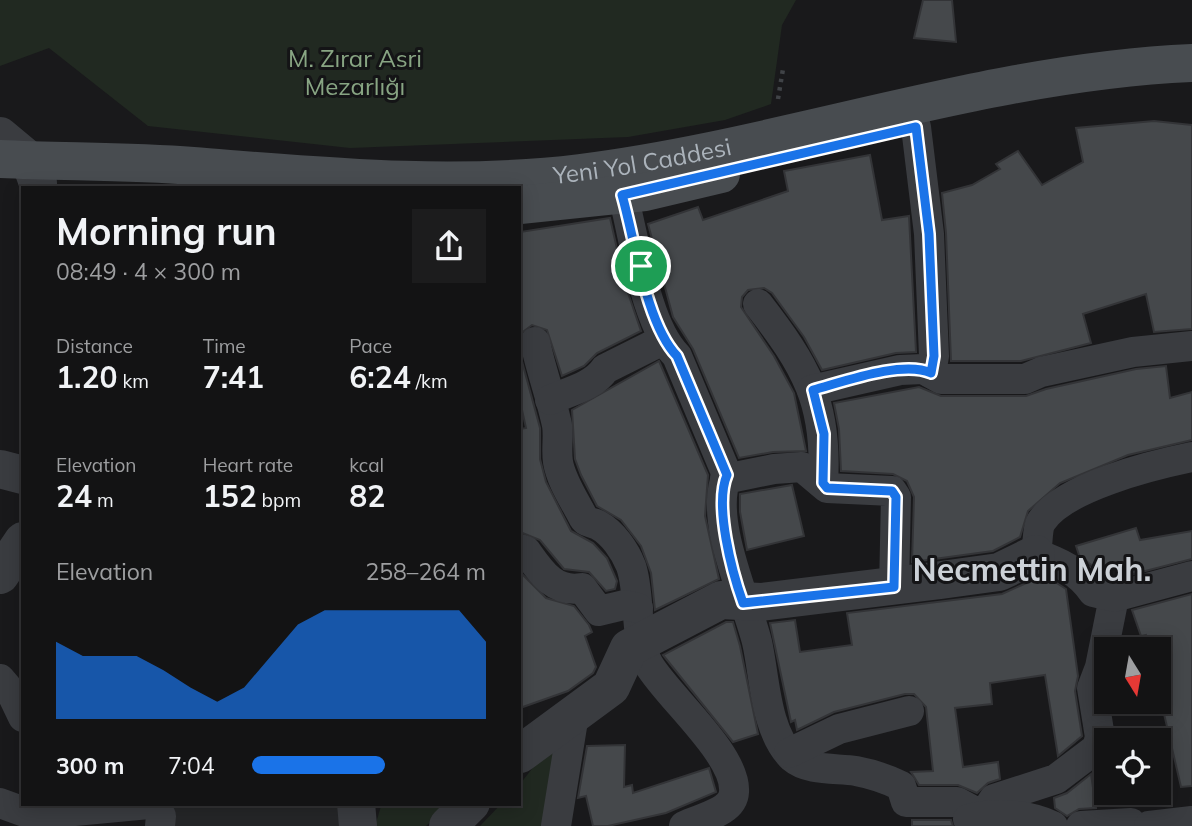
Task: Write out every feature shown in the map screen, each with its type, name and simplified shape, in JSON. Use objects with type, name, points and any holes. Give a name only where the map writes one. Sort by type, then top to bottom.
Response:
[{"type":"main road","name":"Yeni Yol Caddesi","points":[[0,183],[27,173],[190,166],[334,179],[397,181],[578,173],[707,152],[1002,86],[1102,69],[1192,63]]},
{"type":"main road","name":"Yeni Yol Caddesi","points":[[521,205],[622,195],[1009,106],[1101,91],[1192,83]]},
{"type":"main road","name":"Yeni Yol Caddesi","points":[[27,173],[119,186]]},
{"type":"street","points":[[916,127],[929,234],[934,356],[931,373]]},
{"type":"street","points":[[0,136],[27,173]]},
{"type":"street","points":[[622,195],[656,324],[663,340],[677,356],[727,475],[721,493],[736,583],[756,638],[773,722],[789,753],[795,760],[819,768],[887,779],[901,786],[906,802],[957,802],[972,821]]},
{"type":"street","points":[[758,304],[781,334],[813,390],[824,434],[823,483]]},
{"type":"street","points":[[550,400],[580,388],[599,377],[605,369],[663,340]]},
{"type":"street","points":[[535,342],[559,439],[558,465],[568,490],[586,522],[604,529],[623,552],[631,567],[643,656],[720,753],[735,788],[733,798],[718,812],[684,826]]},
{"type":"street","points":[[813,390],[900,370],[923,369],[941,379],[1025,379],[1041,372],[1133,352],[1192,346]]},
{"type":"street","points":[[1036,554],[1040,523],[1060,503],[1127,472],[1192,457]]},
{"type":"street","points":[[725,479],[774,469],[802,467],[827,488],[892,491],[896,497],[894,587]]},
{"type":"street","points":[[0,469],[21,474]]},
{"type":"street","points":[[0,575],[21,544]]},
{"type":"street","points":[[521,549],[561,589],[582,588],[599,611],[624,605],[640,624]]},
{"type":"street","points":[[521,753],[611,687],[640,624],[721,600],[743,603],[894,587],[999,572],[1036,554],[1061,563],[1086,582],[1093,592],[1114,597],[1192,576]]},
{"type":"street","points":[[972,821],[994,799],[1056,779],[1097,748],[1100,737],[1091,688],[1100,667],[1114,597]]},
{"type":"street","points":[[0,679],[11,692],[21,713]]},
{"type":"street","points":[[789,753],[839,729],[909,711]]},
{"type":"street","points":[[556,826],[574,714]]},
{"type":"street","points":[[0,803],[33,815],[128,806]]},
{"type":"street","points":[[154,806],[161,816],[160,826]]},
{"type":"street","points":[[356,806],[358,826]]},
{"type":"street","points":[[448,826],[468,806]]},
{"type":"street","points":[[972,821],[1035,818],[1053,826]]},
{"type":"street","points":[[1149,826],[1192,821]]},
{"type":"street","points":[[1081,826],[1131,823],[1132,826]]},
{"type":"shaded area","points":[[174,806],[339,806],[341,826],[172,826]]},
{"type":"green space","name":"M. Zırar Asri Mezarlığı","points":[[0,0],[796,0],[782,25],[771,104],[725,120],[628,137],[350,148],[148,126],[49,48],[0,66]]},
{"type":"green space","points":[[554,741],[547,826],[480,826],[499,806],[521,806],[521,783]]},
{"type":"green space","points":[[381,806],[448,806],[426,826],[375,826]]},
{"type":"building","points":[[923,0],[952,0],[956,42],[914,38]]},
{"type":"building","points":[[1154,121],[1192,125],[1192,329],[1154,332],[1146,294],[1083,314],[1091,343],[1021,361],[951,361],[942,193],[972,185],[1000,169],[996,164],[1018,151],[1042,185],[1083,162],[1076,128]]},
{"type":"building","points":[[870,155],[882,220],[909,216],[916,352],[896,353],[822,370],[804,337],[772,293],[764,288],[748,290],[742,297],[741,307],[774,356],[794,393],[806,451],[773,452],[739,458],[693,349],[673,317],[648,224],[698,207],[703,220],[788,191],[784,171]]},
{"type":"building","points":[[610,218],[625,284],[641,331],[597,353],[584,366],[562,376],[547,330],[532,325],[521,333],[521,232]]},
{"type":"building","points":[[521,358],[540,428],[540,459],[546,482],[571,531],[593,543],[607,558],[617,581],[615,589],[606,591],[589,572],[564,569],[540,540],[521,532],[521,429],[526,428],[521,406]]},
{"type":"building","points":[[659,361],[708,475],[705,516],[719,579],[655,610],[651,573],[641,546],[621,520],[597,506],[581,475],[575,459],[572,410]]},
{"type":"building","points":[[1166,366],[1170,398],[1192,392],[1192,440],[1128,455],[1060,483],[1028,511],[1020,537],[993,551],[912,562],[914,497],[907,481],[893,474],[841,471],[839,429],[834,403],[919,387],[941,396],[1026,396],[1136,369]]},
{"type":"building","points":[[792,485],[804,536],[747,550],[740,512],[740,494]]},
{"type":"building","points":[[1136,528],[1140,540],[1192,531],[1192,559],[1122,577],[1117,562],[1096,569],[1079,555],[1076,546]]},
{"type":"building","points":[[521,573],[546,598],[574,606],[592,632],[585,636],[596,667],[593,673],[568,691],[521,708]]},
{"type":"building","points":[[1049,578],[1066,589],[1078,676],[1075,691],[1082,736],[1058,756],[1045,675],[990,683],[992,704],[955,708],[963,767],[998,762],[1000,779],[988,783],[977,793],[958,785],[919,785],[911,772],[933,771],[926,707],[914,694],[834,712],[797,730],[795,720],[791,722],[770,623],[795,620],[800,652],[852,645],[847,613],[1002,594],[1033,580]]},
{"type":"building","points":[[1192,594],[1192,786],[1181,787],[1171,744],[1171,728],[1167,728],[1164,714],[1171,714],[1171,637],[1141,636],[1132,610]]},
{"type":"building","points":[[726,622],[733,622],[740,646],[758,734],[733,742],[663,655]]},
{"type":"building","points":[[625,745],[624,787],[632,785],[633,793],[709,768],[716,792],[666,813],[608,826],[593,826],[586,796],[578,798],[587,746]]},
{"type":"building","points":[[1091,774],[1096,808],[1079,809],[1067,816],[1055,808],[1054,798],[1067,793]]},
{"type":"building","points":[[912,820],[951,820],[953,826],[912,826]]},
{"type":"district","name":"Necmettin Mah.","points":[[1032,570]]},
{"type":"route","points":[[916,127],[929,234],[934,356],[931,373],[923,369],[900,370],[813,390],[819,404],[824,434],[823,483],[827,488],[882,489],[892,491],[896,497],[894,587],[743,603],[736,583],[721,493],[727,475],[677,356],[666,344],[656,324],[641,266],[622,195],[645,192],[916,127]]}]
